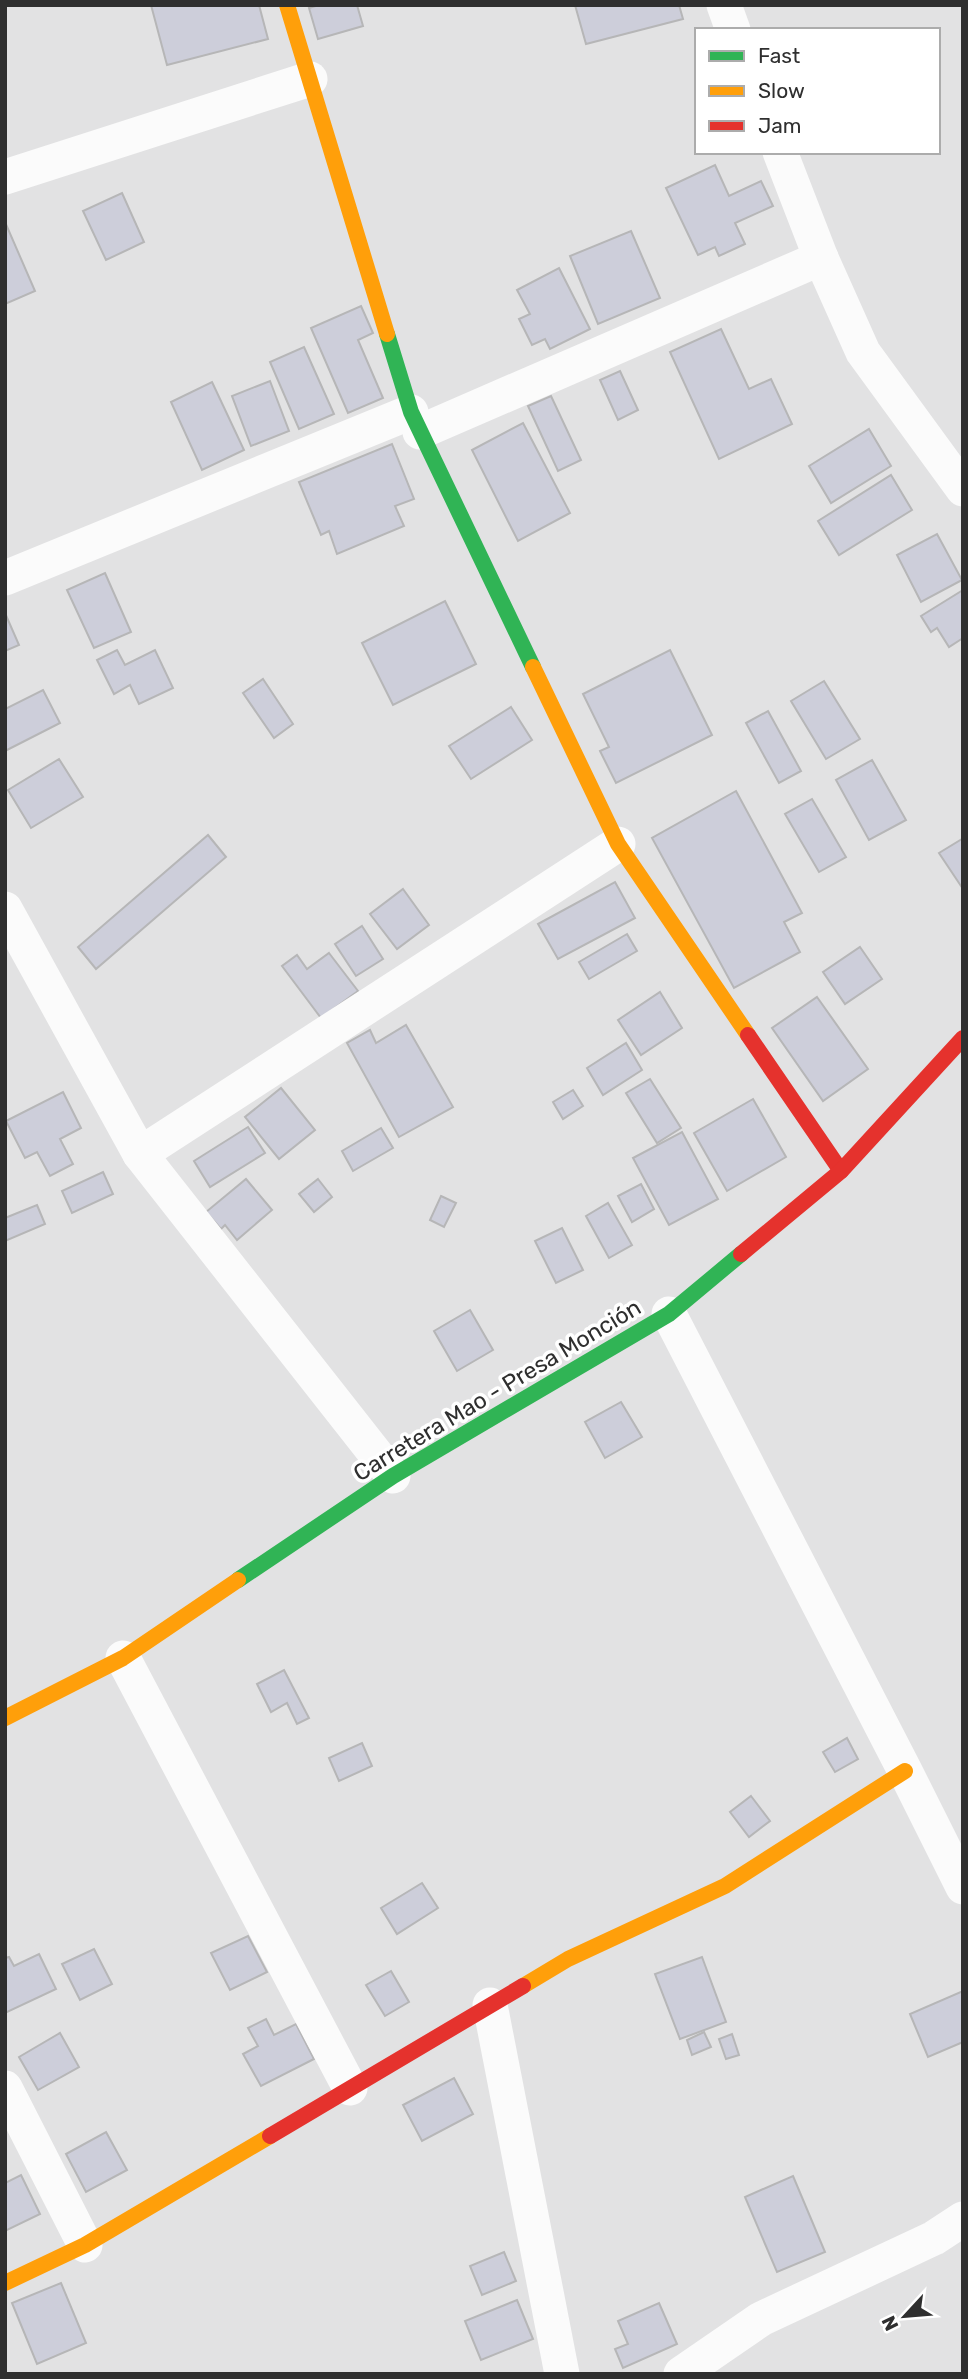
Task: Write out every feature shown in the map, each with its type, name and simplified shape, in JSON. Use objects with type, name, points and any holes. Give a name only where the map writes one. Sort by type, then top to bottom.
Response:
[{"type":"street","points":[[287,5],[340,185],[416,422],[618,844],[841,1171]]},
{"type":"street","points":[[724,5],[732,28]]},
{"type":"street","points":[[5,177],[310,79]]},
{"type":"street","points":[[781,154],[821,258],[863,352],[963,489]]},
{"type":"street","points":[[5,578],[416,422],[821,258]]},
{"type":"street","points":[[140,1154],[618,844]]},
{"type":"street","points":[[5,909],[140,1154],[393,1476]]},
{"type":"street","name":"Carretera Mao - Presa Monción","points":[[5,1718],[123,1658],[393,1476],[669,1314],[841,1171],[963,1038]]},
{"type":"street","points":[[669,1314],[963,1887]]},
{"type":"street","points":[[123,1658],[350,2088]]},
{"type":"street","points":[[5,2283],[85,2245],[568,1959],[725,1886],[905,1770]]},
{"type":"street","points":[[490,2005],[553,2370]]},
{"type":"street","points":[[5,2088],[85,2245]]},
{"type":"street","points":[[681,2374],[761,2319],[934,2238],[963,2219]]},
{"type":"building","points":[[151,5],[259,5],[268,39],[167,65]]},
{"type":"building","points":[[319,5],[357,5],[363,26],[318,39],[309,8]]},
{"type":"building","points":[[575,5],[679,5],[683,19],[586,44]]},
{"type":"building","points":[[715,165],[729,196],[761,181],[773,206],[735,223],[745,244],[719,256],[715,247],[698,255],[666,188]]},
{"type":"building","points":[[122,193],[144,242],[106,260],[83,211]]},
{"type":"building","points":[[5,222],[35,291],[5,304]]},
{"type":"building","points":[[631,231],[660,298],[598,324],[570,256]]},
{"type":"building","points":[[559,268],[590,329],[550,349],[545,339],[532,345],[519,319],[530,314],[517,290]]},
{"type":"building","points":[[361,306],[373,333],[358,340],[383,398],[348,413],[311,328]]},
{"type":"building","points":[[721,329],[749,389],[771,379],[792,424],[719,459],[670,352]]},
{"type":"building","points":[[304,347],[334,414],[299,429],[270,362]]},
{"type":"building","points":[[620,371],[638,410],[618,420],[600,380]]},
{"type":"building","points":[[270,381],[289,431],[251,446],[232,396]]},
{"type":"building","points":[[212,382],[244,450],[202,470],[171,402]]},
{"type":"building","points":[[551,396],[581,460],[558,471],[528,406]]},
{"type":"building","points":[[523,423],[570,513],[518,541],[472,450]]},
{"type":"building","points":[[869,429],[891,466],[831,503],[809,466]]},
{"type":"building","points":[[392,444],[414,499],[395,506],[404,526],[337,554],[329,531],[321,535],[299,482]]},
{"type":"building","points":[[891,475],[912,510],[839,555],[818,521]]},
{"type":"building","points":[[937,534],[962,580],[921,602],[897,555]]},
{"type":"building","points":[[105,573],[131,632],[94,648],[67,590]]},
{"type":"building","points":[[963,590],[963,638],[949,647],[937,628],[931,632],[921,616]]},
{"type":"building","points":[[445,601],[476,664],[393,705],[362,643]]},
{"type":"building","points":[[5,613],[19,645],[5,651]]},
{"type":"building","points":[[117,650],[125,665],[155,650],[173,688],[139,704],[130,685],[114,694],[97,660]]},
{"type":"building","points":[[670,650],[712,735],[616,783],[600,751],[609,747],[583,694]]},
{"type":"building","points":[[263,679],[293,724],[274,738],[243,693]]},
{"type":"building","points":[[824,681],[860,739],[826,759],[791,701]]},
{"type":"building","points":[[43,690],[60,723],[5,751],[5,709]]},
{"type":"building","points":[[511,707],[532,740],[471,779],[449,746]]},
{"type":"building","points":[[768,711],[801,771],[779,783],[746,723]]},
{"type":"building","points":[[59,759],[83,797],[31,828],[8,790]]},
{"type":"building","points":[[872,760],[906,820],[869,840],[836,780]]},
{"type":"building","points":[[736,791],[802,913],[784,922],[800,952],[734,988],[652,838]]},
{"type":"building","points":[[812,799],[846,857],[819,872],[785,814]]},
{"type":"building","points":[[208,835],[226,857],[96,969],[78,947]]},
{"type":"building","points":[[963,840],[963,889],[939,853]]},
{"type":"building","points":[[615,882],[635,918],[558,959],[538,924]]},
{"type":"building","points":[[403,889],[429,925],[397,949],[370,914]]},
{"type":"building","points":[[362,926],[383,959],[356,976],[335,944]]},
{"type":"building","points":[[627,934],[637,951],[589,979],[579,962]]},
{"type":"building","points":[[860,947],[882,979],[845,1004],[823,972]]},
{"type":"building","points":[[329,953],[358,991],[321,1018],[282,966],[297,955],[307,969]]},
{"type":"building","points":[[660,992],[682,1028],[641,1055],[618,1020]]},
{"type":"building","points":[[817,997],[868,1069],[823,1101],[772,1028]]},
{"type":"building","points":[[406,1025],[453,1107],[399,1137],[347,1043],[370,1030],[376,1043]]},
{"type":"building","points":[[626,1043],[642,1070],[603,1095],[587,1068]]},
{"type":"building","points":[[650,1079],[681,1128],[657,1143],[626,1093]]},
{"type":"building","points":[[281,1088],[315,1130],[279,1159],[245,1117]]},
{"type":"building","points":[[573,1090],[583,1106],[563,1119],[553,1102]]},
{"type":"building","points":[[63,1092],[81,1128],[60,1139],[73,1164],[50,1176],[37,1152],[25,1158],[6,1121]]},
{"type":"building","points":[[753,1099],[786,1157],[727,1191],[694,1133]]},
{"type":"building","points":[[248,1127],[265,1153],[210,1187],[194,1161]]},
{"type":"building","points":[[381,1128],[393,1148],[353,1171],[342,1151]]},
{"type":"building","points":[[682,1132],[718,1199],[669,1225],[633,1158]]},
{"type":"building","points":[[103,1172],[113,1194],[72,1213],[62,1191]]},
{"type":"building","points":[[246,1179],[272,1210],[237,1240],[225,1225],[221,1229],[206,1212]]},
{"type":"building","points":[[318,1179],[332,1197],[314,1212],[299,1194]]},
{"type":"building","points":[[641,1184],[654,1209],[632,1222],[618,1196]]},
{"type":"building","points":[[441,1196],[456,1203],[444,1227],[430,1220]]},
{"type":"building","points":[[608,1203],[632,1245],[609,1258],[586,1216]]},
{"type":"building","points":[[37,1205],[45,1224],[5,1241],[5,1218]]},
{"type":"building","points":[[562,1228],[583,1270],[556,1283],[535,1241]]},
{"type":"building","points":[[470,1310],[493,1350],[457,1371],[434,1331]]},
{"type":"building","points":[[621,1402],[642,1437],[605,1458],[585,1422]]},
{"type":"building","points":[[284,1670],[309,1718],[297,1724],[287,1703],[271,1712],[257,1684]]},
{"type":"building","points":[[847,1738],[858,1759],[835,1772],[823,1752]]},
{"type":"building","points":[[362,1743],[372,1766],[339,1781],[329,1758]]},
{"type":"building","points":[[751,1796],[770,1821],[749,1837],[730,1812]]},
{"type":"building","points":[[422,1883],[438,1908],[397,1934],[381,1908]]},
{"type":"building","points":[[248,1936],[267,1972],[230,1990],[211,1953]]},
{"type":"building","points":[[94,1949],[112,1984],[80,2000],[62,1964]]},
{"type":"building","points":[[39,1954],[56,1989],[5,2013],[5,1958],[9,1957],[14,1966]]},
{"type":"building","points":[[702,1957],[726,2022],[680,2039],[655,1974]]},
{"type":"building","points":[[391,1971],[409,2002],[385,2016],[366,1985]]},
{"type":"building","points":[[963,1991],[963,2042],[928,2057],[910,2014]]},
{"type":"building","points":[[266,2019],[274,2035],[296,2024],[314,2059],[261,2086],[243,2054],[258,2046],[248,2028]]},
{"type":"building","points":[[704,2032],[711,2047],[692,2055],[687,2040]]},
{"type":"building","points":[[60,2033],[79,2067],[38,2090],[19,2057]]},
{"type":"building","points":[[732,2034],[739,2055],[726,2059],[719,2039]]},
{"type":"building","points":[[454,2078],[473,2114],[422,2141],[403,2105]]},
{"type":"building","points":[[106,2132],[127,2170],[86,2192],[66,2154]]},
{"type":"building","points":[[21,2175],[40,2214],[5,2231],[5,2183]]},
{"type":"building","points":[[793,2176],[825,2252],[777,2272],[745,2197]]},
{"type":"building","points":[[504,2252],[516,2281],[482,2295],[470,2266]]},
{"type":"building","points":[[61,2283],[86,2343],[37,2364],[12,2303]]},
{"type":"building","points":[[517,2300],[533,2339],[481,2360],[465,2321]]},
{"type":"building","points":[[659,2303],[677,2344],[623,2368],[615,2349],[628,2344],[618,2321]]},
{"type":"traffic: fast","points":[[387,334],[411,412],[533,667]]},
{"type":"traffic: fast","points":[[238,1580],[393,1476],[669,1314],[741,1254]]},
{"type":"traffic: slow","points":[[287,5],[387,334]]},
{"type":"traffic: slow","points":[[533,667],[618,844],[748,1035]]},
{"type":"traffic: slow","points":[[5,1718],[123,1658],[238,1580]]},
{"type":"traffic: slow","points":[[523,1986],[568,1959],[725,1886],[905,1771]]},
{"type":"traffic: slow","points":[[5,2283],[85,2245],[270,2136]]},
{"type":"traffic: jam","points":[[748,1035],[841,1171]]},
{"type":"traffic: jam","points":[[741,1254],[841,1171],[963,1038]]},
{"type":"traffic: jam","points":[[270,2136],[523,1986]]}]
